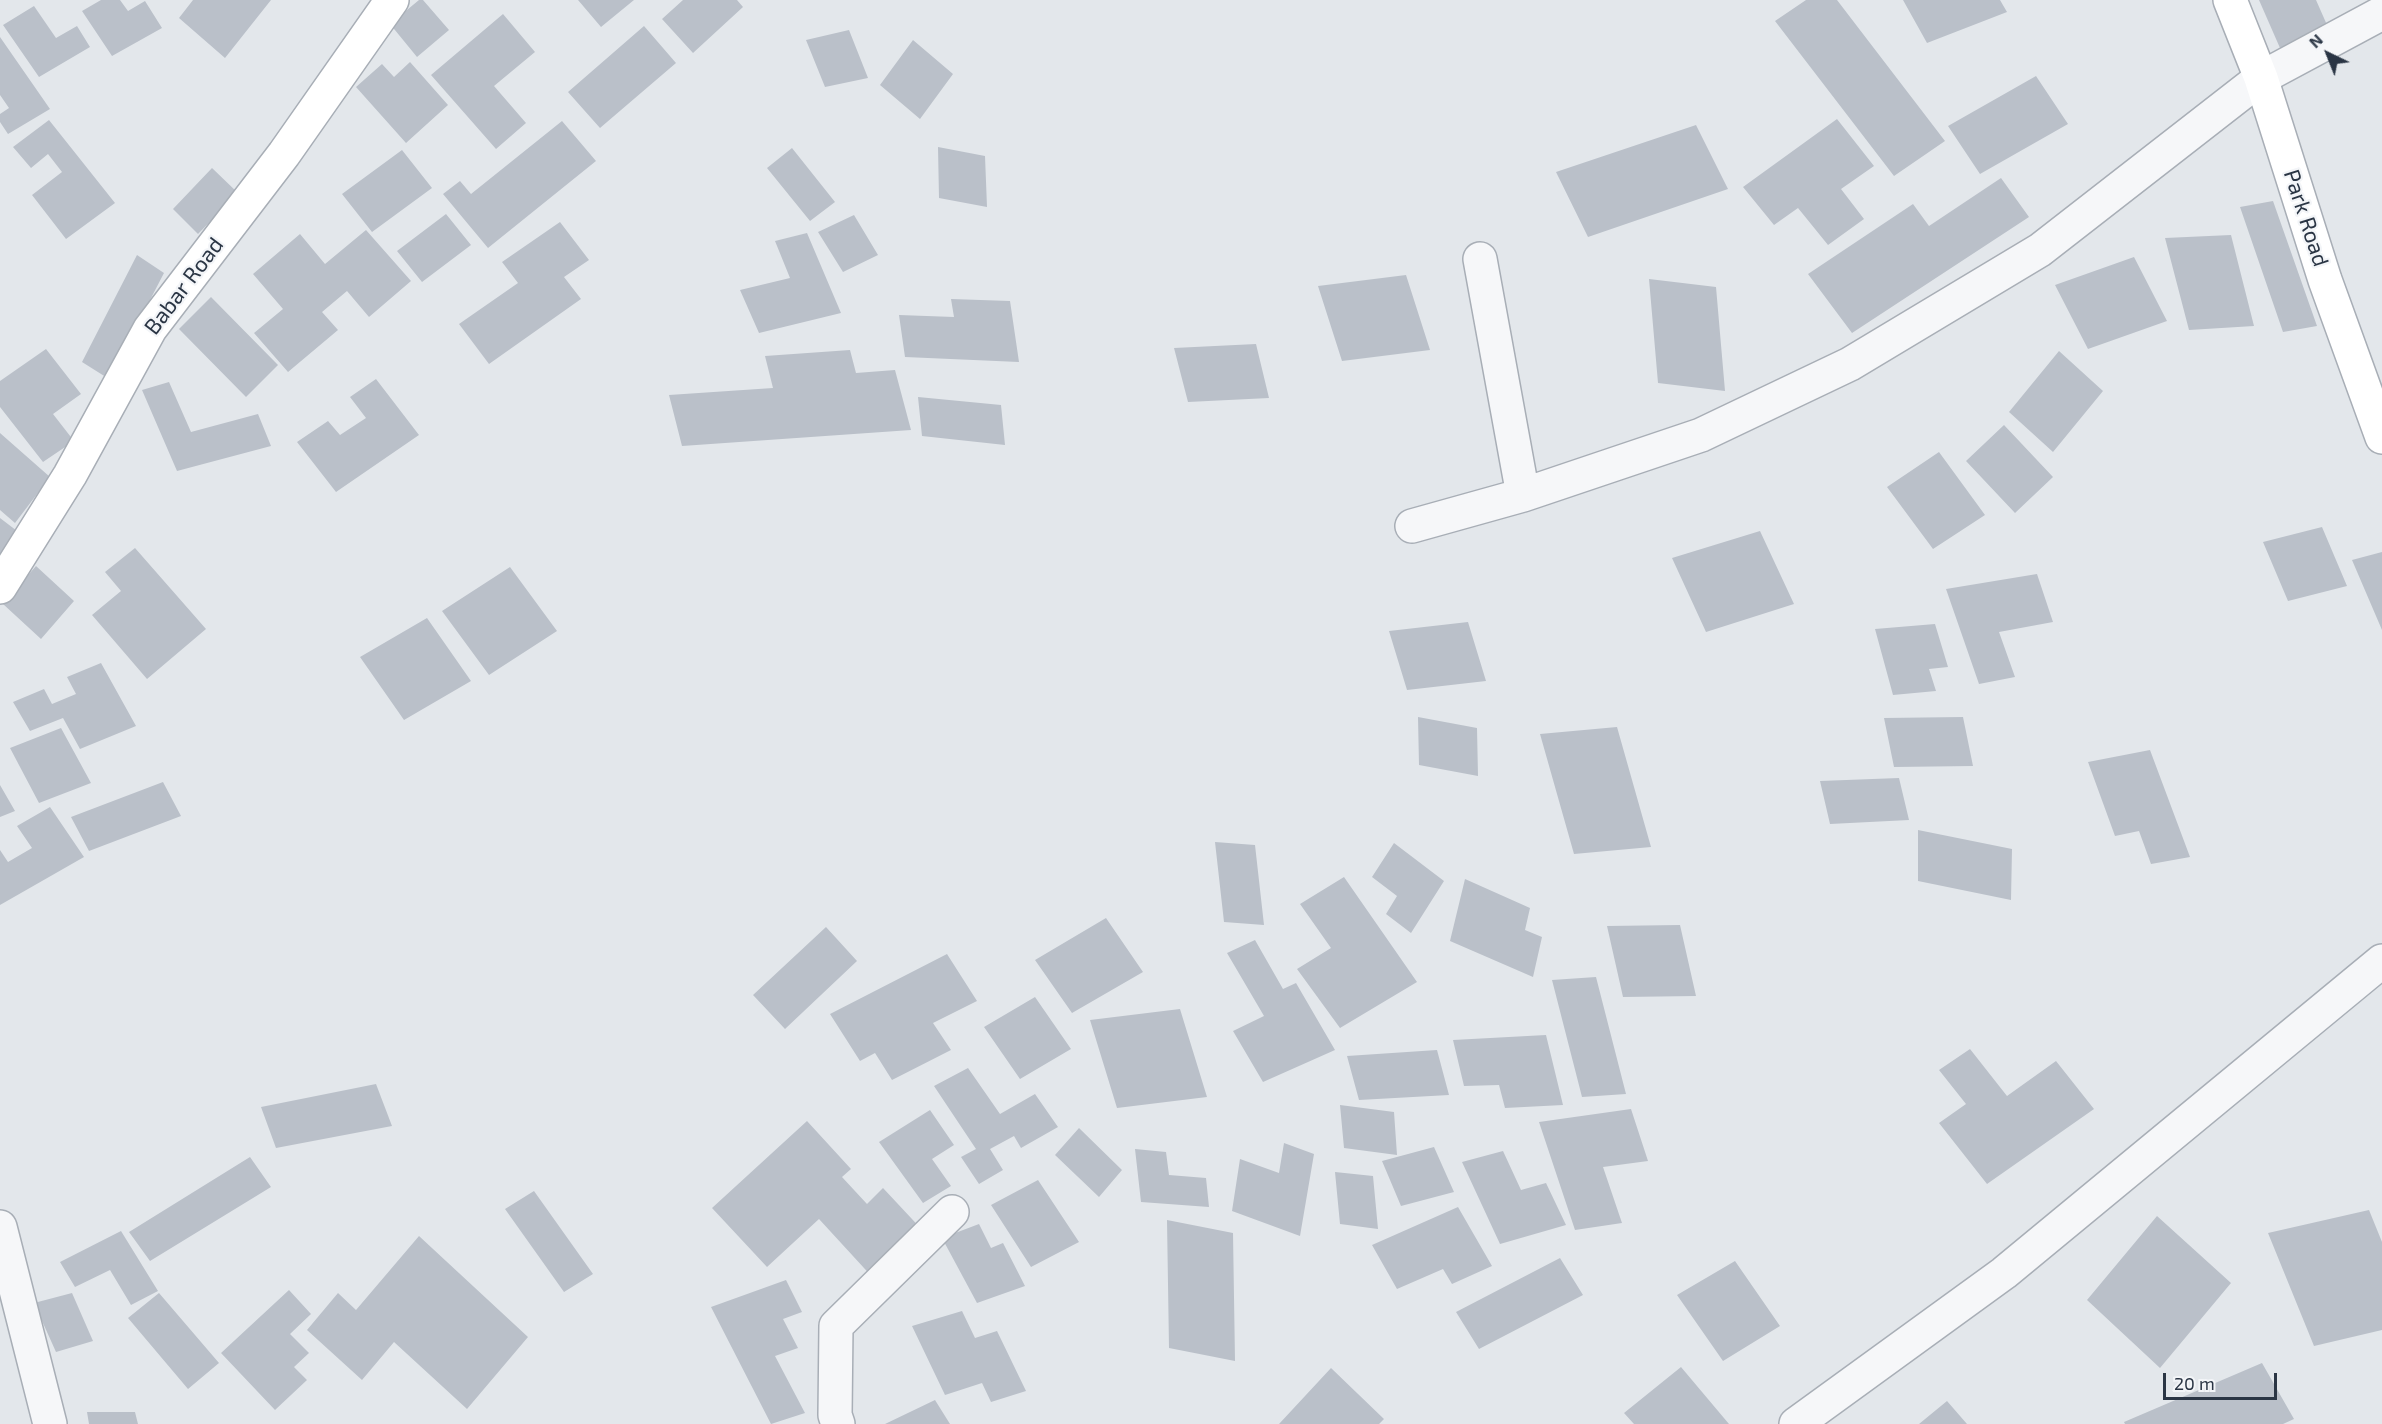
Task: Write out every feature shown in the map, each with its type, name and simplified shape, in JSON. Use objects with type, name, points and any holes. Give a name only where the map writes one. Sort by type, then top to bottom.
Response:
[{"type":"street","name":"Babar Road","points":[[0,588],[70,475],[150,329],[284,154],[392,0]]},
{"type":"street","name":"Park Road","points":[[2230,0],[2261,78],[2325,280],[2382,436]]},
{"type":"street","points":[[1412,526],[1523,495],[1701,435],[1850,364],[2040,250],[2261,78],[2382,13]]},
{"type":"street","points":[[1480,259],[1523,495]]},
{"type":"street","points":[[1796,1424],[2004,1273],[2382,961]]},
{"type":"street","points":[[838,1424],[835,1415],[836,1326],[952,1212]]},
{"type":"street","points":[[0,1227],[50,1424]]},
{"type":"building","points":[[101,0],[120,0],[128,11],[145,1],[162,28],[112,56],[82,11]]},
{"type":"building","points":[[193,0],[271,0],[225,58],[179,18]]},
{"type":"building","points":[[419,0],[423,0],[449,30],[417,57],[390,24]]},
{"type":"building","points":[[578,0],[634,0],[601,27]]},
{"type":"building","points":[[683,0],[737,0],[743,7],[693,53],[662,19]]},
{"type":"building","points":[[1806,0],[1837,0],[1945,141],[1894,176],[1775,21]]},
{"type":"building","points":[[1903,0],[2000,0],[2007,12],[1927,43]]},
{"type":"building","points":[[2259,0],[2316,0],[2331,34],[2280,48]]},
{"type":"building","points":[[34,6],[56,38],[77,26],[90,47],[39,77],[3,25]]},
{"type":"building","points":[[503,14],[535,52],[494,86],[526,123],[496,149],[431,75]]},
{"type":"building","points":[[644,26],[676,63],[600,128],[568,92]]},
{"type":"building","points":[[849,30],[868,78],[825,87],[806,40]]},
{"type":"building","points":[[0,37],[50,109],[8,134],[0,122],[0,114],[9,108],[0,95]]},
{"type":"building","points":[[913,40],[953,74],[920,119],[880,85]]},
{"type":"building","points":[[410,62],[448,105],[406,143],[356,87],[382,64],[394,77]]},
{"type":"building","points":[[2036,76],[2068,124],[1980,174],[1948,126]]},
{"type":"building","points":[[1837,119],[1874,166],[1841,189],[1864,219],[1828,245],[1798,208],[1774,225],[1743,187]]},
{"type":"building","points":[[49,120],[115,203],[66,239],[32,195],[62,172],[48,154],[31,168],[13,147]]},
{"type":"building","points":[[562,121],[596,161],[488,248],[443,194],[460,181],[471,194]]},
{"type":"building","points":[[1696,125],[1728,189],[1588,237],[1556,172]]},
{"type":"building","points":[[938,147],[985,156],[987,207],[939,198]]},
{"type":"building","points":[[792,148],[835,202],[810,221],[767,168]]},
{"type":"building","points":[[402,150],[432,188],[372,232],[342,194]]},
{"type":"building","points":[[212,168],[238,193],[198,234],[173,209]]},
{"type":"building","points":[[2001,178],[2029,217],[1852,333],[1808,274],[1913,204],[1929,226]]},
{"type":"building","points":[[2273,201],[2317,326],[2283,332],[2240,207]]},
{"type":"building","points":[[446,214],[471,245],[422,282],[397,251]]},
{"type":"building","points":[[854,215],[878,255],[843,272],[818,232]]},
{"type":"building","points":[[560,222],[589,260],[564,277],[581,299],[489,364],[459,324],[518,283],[502,262]]},
{"type":"building","points":[[366,230],[411,281],[369,317],[347,291],[322,312],[338,330],[288,372],[254,333],[283,309],[253,274],[300,234],[325,264]]},
{"type":"building","points":[[807,233],[841,313],[759,333],[740,290],[790,278],[775,241]]},
{"type":"building","points":[[2231,235],[2254,326],[2189,330],[2165,238]]},
{"type":"building","points":[[137,255],[164,273],[109,379],[82,362]]},
{"type":"building","points":[[2134,257],[2167,321],[2088,349],[2055,285]]},
{"type":"building","points":[[1406,275],[1430,350],[1342,361],[1318,286]]},
{"type":"building","points":[[1649,279],[1716,287],[1725,391],[1658,383]]},
{"type":"building","points":[[211,297],[278,365],[246,397],[179,329]]},
{"type":"building","points":[[951,299],[1010,301],[1019,362],[905,357],[899,315],[954,317]]},
{"type":"building","points":[[1256,344],[1269,398],[1188,402],[1174,348]]},
{"type":"building","points":[[46,349],[81,394],[53,414],[74,441],[43,462],[0,407],[0,381]]},
{"type":"building","points":[[850,350],[856,373],[895,370],[911,430],[682,446],[669,395],[773,388],[765,356]]},
{"type":"building","points":[[2059,351],[2103,391],[2053,452],[2009,412]]},
{"type":"building","points":[[376,379],[419,435],[336,492],[297,442],[328,421],[340,435],[366,418],[350,397]]},
{"type":"building","points":[[169,382],[191,432],[258,414],[271,446],[177,471],[142,390]]},
{"type":"building","points":[[918,397],[1001,405],[1005,445],[922,436]]},
{"type":"building","points":[[2004,425],[2053,477],[2015,513],[1966,461]]},
{"type":"building","points":[[0,433],[50,477],[15,523],[0,510]]},
{"type":"building","points":[[1939,452],[1985,515],[1933,549],[1887,487]]},
{"type":"building","points":[[0,518],[21,534],[0,566]]},
{"type":"building","points":[[2322,527],[2347,586],[2288,601],[2263,542]]},
{"type":"building","points":[[1760,531],[1794,604],[1706,632],[1672,558]]},
{"type":"building","points":[[135,548],[206,629],[147,679],[92,615],[121,591],[105,572]]},
{"type":"building","points":[[2382,552],[2382,630],[2352,560]]},
{"type":"building","points":[[36,566],[74,601],[41,639],[3,604]]},
{"type":"building","points":[[510,567],[557,631],[489,675],[442,611]]},
{"type":"building","points":[[2037,574],[2053,622],[1999,632],[2015,677],[1979,684],[1946,589]]},
{"type":"building","points":[[427,618],[471,681],[404,720],[360,657]]},
{"type":"building","points":[[1468,622],[1486,681],[1407,690],[1389,631]]},
{"type":"building","points":[[1935,624],[1948,667],[1929,669],[1936,691],[1893,695],[1875,629]]},
{"type":"building","points":[[101,663],[136,726],[80,749],[63,718],[30,731],[13,702],[44,689],[52,704],[76,694],[67,677]]},
{"type":"building","points":[[1418,717],[1477,728],[1478,776],[1419,765]]},
{"type":"building","points":[[1963,717],[1973,766],[1894,767],[1884,718]]},
{"type":"building","points":[[1617,727],[1651,847],[1574,854],[1540,734]]},
{"type":"building","points":[[61,728],[91,783],[39,803],[10,748]]},
{"type":"building","points":[[2150,750],[2190,857],[2151,864],[2139,831],[2115,836],[2088,762]]},
{"type":"building","points":[[1899,778],[1909,820],[1830,824],[1820,781]]},
{"type":"building","points":[[163,782],[181,816],[89,851],[71,817]]},
{"type":"building","points":[[0,785],[15,811],[0,817]]},
{"type":"building","points":[[50,807],[84,857],[0,905],[0,850],[8,862],[32,848],[17,826]]},
{"type":"building","points":[[1918,830],[2012,849],[2011,900],[1918,881]]},
{"type":"building","points":[[1215,842],[1255,845],[1264,925],[1224,922]]},
{"type":"building","points":[[1394,843],[1444,881],[1411,933],[1386,914],[1397,896],[1372,877]]},
{"type":"building","points":[[1344,877],[1417,982],[1340,1028],[1297,969],[1331,948],[1300,904]]},
{"type":"building","points":[[1465,879],[1530,908],[1525,930],[1542,937],[1533,977],[1450,941]]},
{"type":"building","points":[[1106,918],[1143,972],[1072,1013],[1035,960]]},
{"type":"building","points":[[1680,925],[1696,996],[1623,997],[1607,926]]},
{"type":"building","points":[[826,927],[857,961],[785,1029],[753,995]]},
{"type":"building","points":[[1255,940],[1283,989],[1296,983],[1335,1050],[1263,1082],[1233,1031],[1264,1016],[1227,953]]},
{"type":"building","points":[[947,954],[977,1001],[933,1023],[951,1050],[892,1080],[875,1053],[860,1061],[830,1014]]},
{"type":"building","points":[[1596,977],[1626,1094],[1582,1097],[1552,980]]},
{"type":"building","points":[[1035,997],[1071,1049],[1020,1079],[984,1027]]},
{"type":"building","points":[[1180,1009],[1207,1097],[1117,1108],[1090,1020]]},
{"type":"building","points":[[1546,1035],[1563,1105],[1505,1108],[1499,1085],[1464,1086],[1453,1040]]},
{"type":"building","points":[[1970,1049],[2007,1096],[2056,1061],[2094,1109],[1987,1184],[1939,1123],[1966,1104],[1939,1070]]},
{"type":"building","points":[[1437,1050],[1449,1095],[1359,1100],[1347,1056]]},
{"type":"building","points":[[968,1068],[1000,1114],[1035,1094],[1058,1127],[1021,1148],[1014,1136],[990,1149],[1003,1170],[979,1184],[961,1157],[976,1149],[934,1086]]},
{"type":"building","points":[[376,1084],[392,1126],[276,1148],[261,1107]]},
{"type":"building","points":[[1340,1105],[1394,1112],[1397,1155],[1344,1148]]},
{"type":"building","points":[[1631,1109],[1648,1161],[1603,1167],[1622,1223],[1575,1230],[1539,1122]]},
{"type":"building","points":[[930,1110],[954,1145],[932,1159],[951,1186],[923,1203],[879,1142]]},
{"type":"building","points":[[807,1121],[851,1169],[842,1177],[867,1204],[883,1188],[926,1234],[875,1280],[819,1219],[767,1267],[712,1208]]},
{"type":"building","points":[[1079,1128],[1122,1170],[1099,1197],[1055,1155]]},
{"type":"building","points":[[1284,1143],[1314,1154],[1300,1236],[1232,1211],[1240,1159],[1279,1173]]},
{"type":"building","points":[[1434,1147],[1454,1192],[1401,1206],[1382,1161]]},
{"type":"building","points":[[1135,1149],[1166,1152],[1169,1175],[1206,1178],[1209,1207],[1141,1202]]},
{"type":"building","points":[[1503,1151],[1521,1190],[1546,1183],[1566,1225],[1500,1244],[1462,1162]]},
{"type":"building","points":[[250,1157],[271,1187],[150,1261],[129,1232]]},
{"type":"building","points":[[1335,1172],[1373,1176],[1378,1229],[1340,1224]]},
{"type":"building","points":[[1038,1180],[1079,1242],[1031,1267],[991,1205]]},
{"type":"building","points":[[534,1191],[593,1274],[564,1292],[505,1209]]},
{"type":"building","points":[[1458,1207],[1492,1266],[1452,1284],[1443,1269],[1397,1289],[1372,1245]]},
{"type":"building","points":[[2369,1210],[2382,1242],[2382,1330],[2314,1346],[2268,1233]]},
{"type":"building","points":[[2157,1216],[2231,1283],[2160,1368],[2087,1300]]},
{"type":"building","points":[[1167,1220],[1233,1233],[1235,1361],[1169,1348]]},
{"type":"building","points":[[979,1224],[991,1248],[1003,1243],[1025,1286],[977,1303],[942,1238]]},
{"type":"building","points":[[121,1231],[158,1291],[131,1305],[110,1270],[75,1287],[60,1262]]},
{"type":"building","points":[[419,1236],[528,1337],[467,1409],[394,1342],[362,1380],[307,1330],[338,1293],[356,1310]]},
{"type":"building","points":[[1560,1258],[1583,1295],[1479,1349],[1456,1312]]},
{"type":"building","points":[[1735,1261],[1780,1326],[1723,1361],[1677,1295]]},
{"type":"building","points":[[786,1280],[802,1312],[783,1319],[798,1348],[775,1356],[805,1413],[771,1424],[711,1307]]},
{"type":"building","points":[[289,1290],[311,1314],[290,1334],[309,1353],[294,1367],[307,1380],[275,1410],[221,1353]]},
{"type":"building","points":[[72,1293],[93,1341],[56,1352],[34,1303]]},
{"type":"building","points":[[159,1293],[219,1363],[188,1389],[128,1318]]},
{"type":"building","points":[[962,1311],[975,1338],[997,1331],[1026,1391],[991,1402],[982,1383],[945,1395],[912,1326]]},
{"type":"building","points":[[2262,1363],[2294,1419],[2283,1424],[2125,1424],[2124,1422]]},
{"type":"building","points":[[1681,1367],[1729,1424],[1634,1424],[1624,1413]]},
{"type":"building","points":[[1331,1368],[1384,1419],[1379,1424],[1279,1424]]},
{"type":"building","points":[[935,1400],[950,1424],[885,1424]]},
{"type":"building","points":[[1947,1401],[1967,1424],[1919,1424]]},
{"type":"building","points":[[87,1412],[135,1412],[138,1424],[89,1424]]}]
